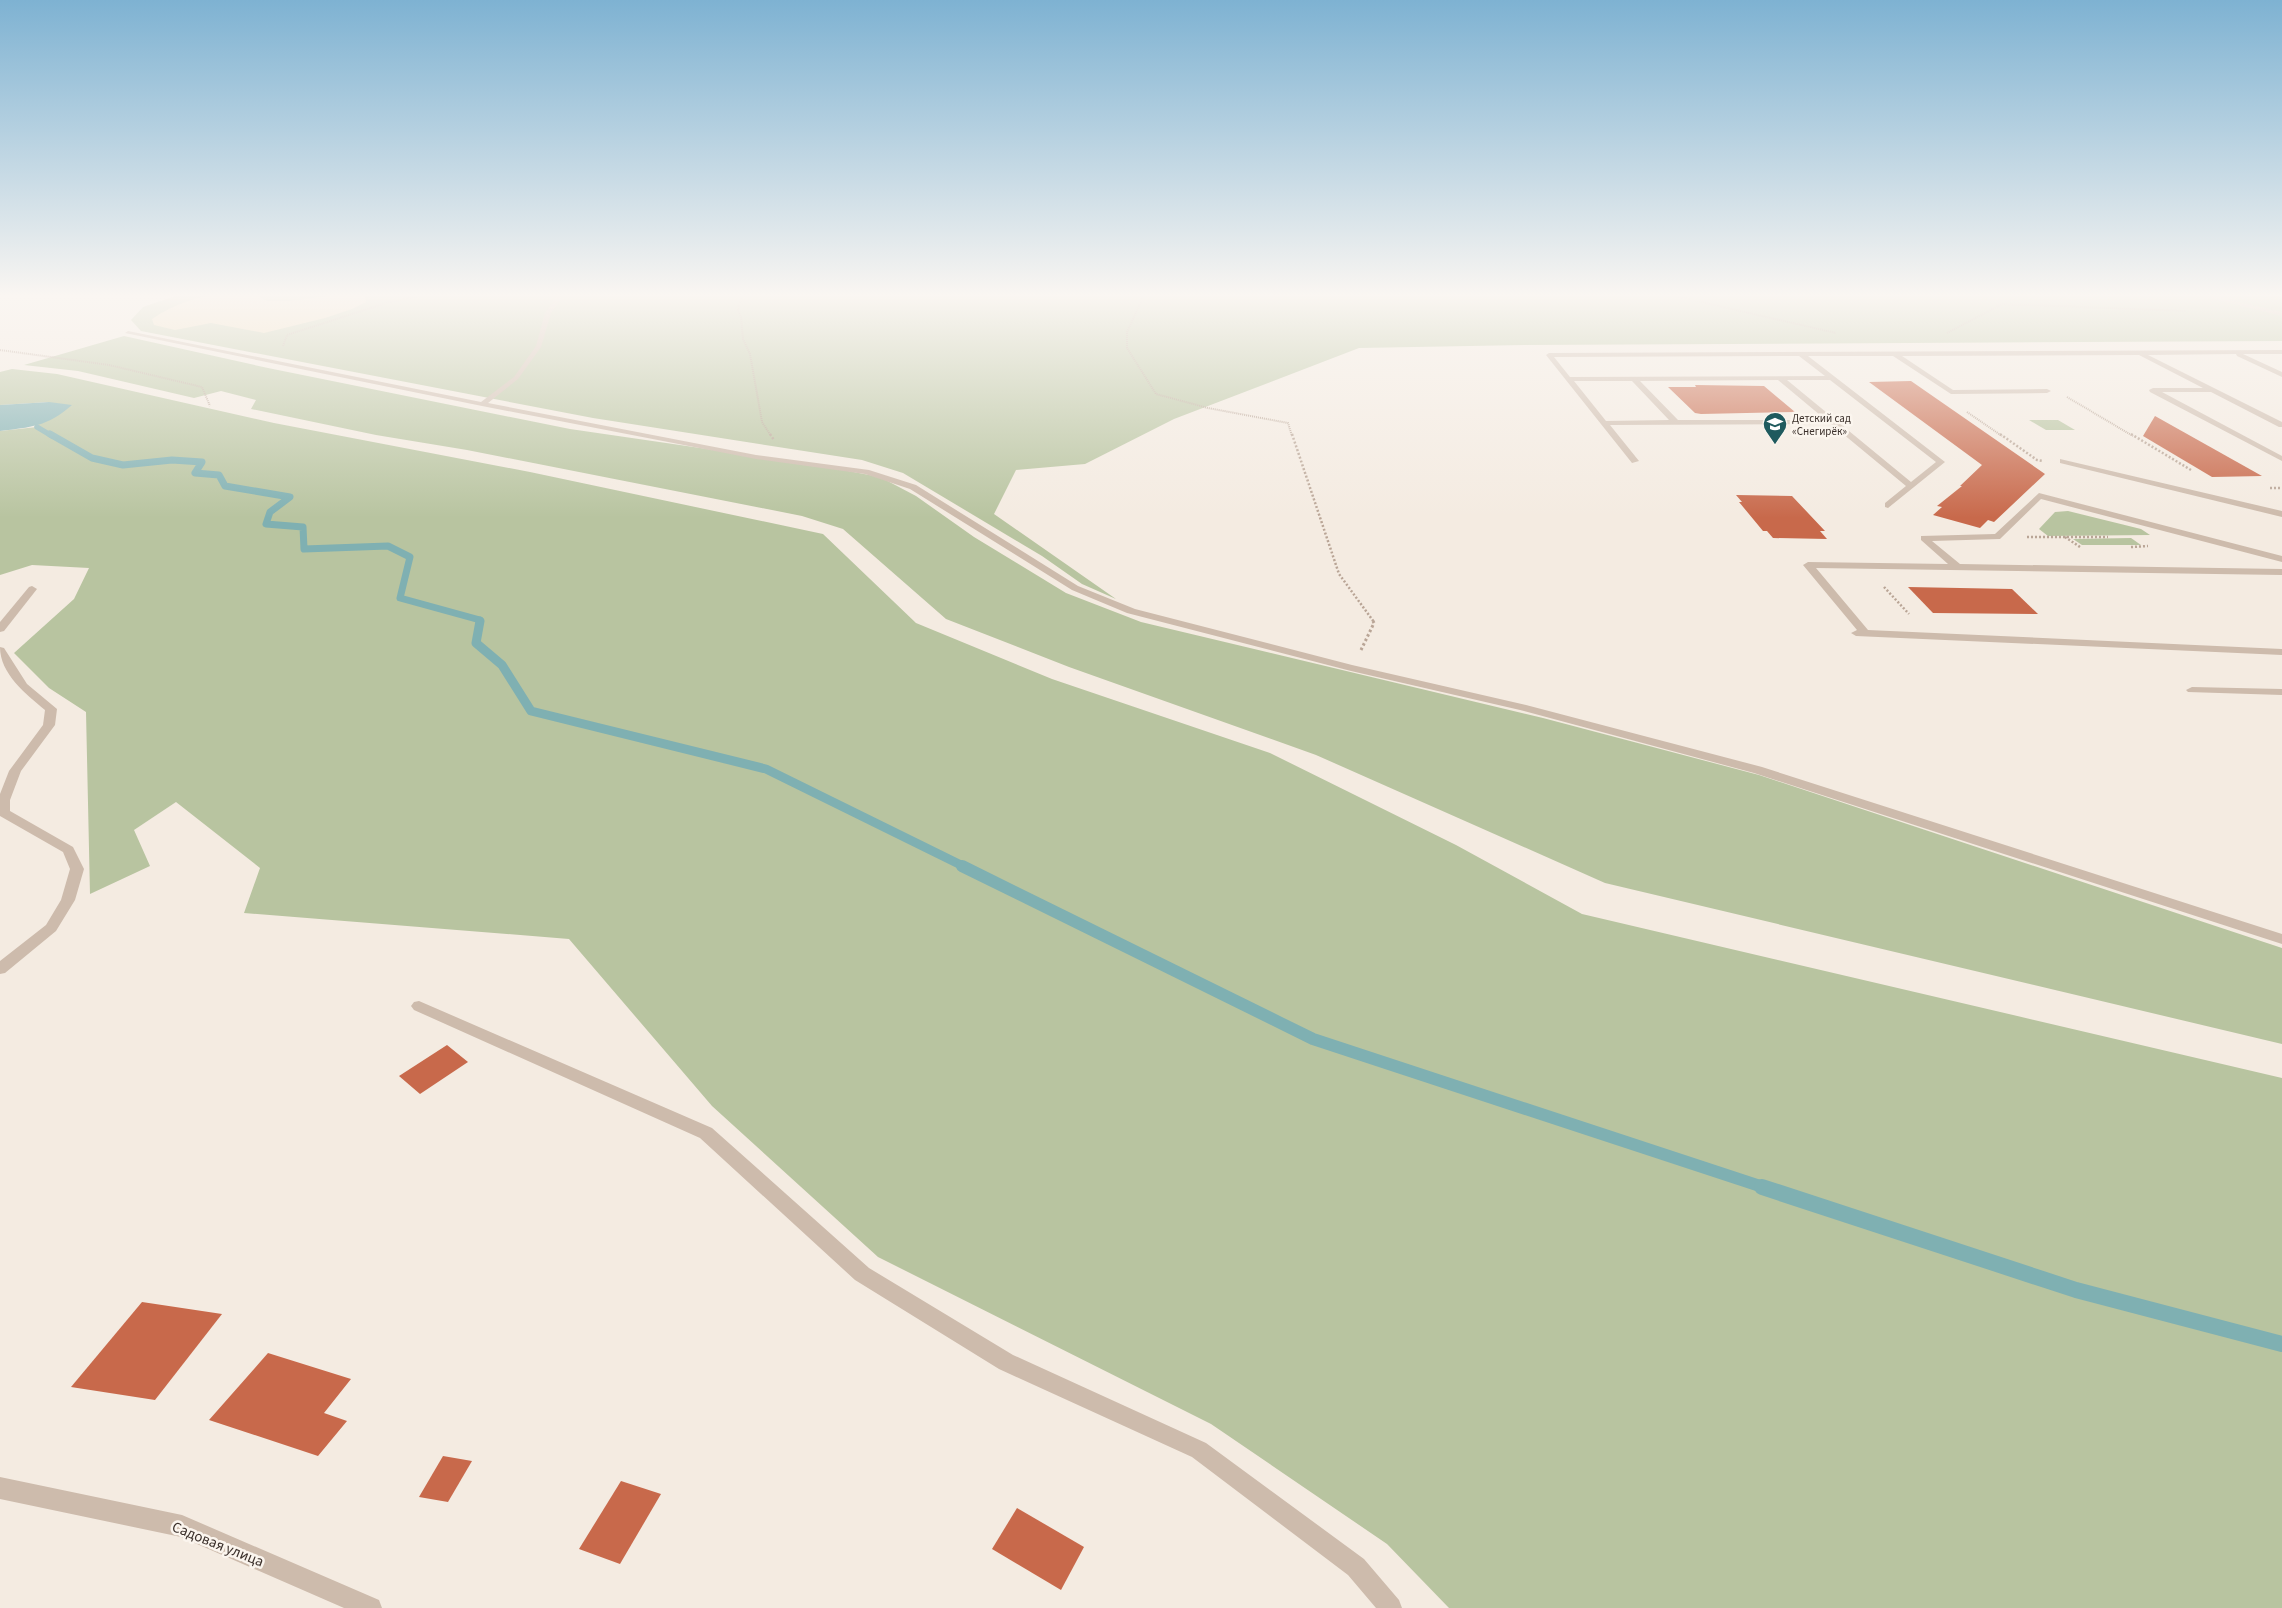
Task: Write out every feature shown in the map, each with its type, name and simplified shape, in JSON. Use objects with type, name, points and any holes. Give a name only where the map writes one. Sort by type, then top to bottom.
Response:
[{"type":"street","points":[[309,368],[482,404],[756,456],[866,472],[913,487],[1075,588],[1131,611],[1351,668],[1522,707],[1758,770],[2282,939]]},
{"type":"street","points":[[482,404],[516,378],[523,368]]},
{"type":"street","points":[[1560,368],[1635,461]]},
{"type":"street","points":[[1819,368],[1941,462],[1888,505]]},
{"type":"street","points":[[1916,368],[1951,392],[2046,391]]},
{"type":"street","points":[[2169,368],[2282,425]]},
{"type":"street","points":[[2268,368],[2282,375]]},
{"type":"street","points":[[1780,378],[1911,486]]},
{"type":"street","points":[[1569,379],[1832,378]]},
{"type":"street","points":[[1634,379],[1675,422]]},
{"type":"street","points":[[2212,390],[2154,390],[2282,459]]},
{"type":"street","points":[[1604,423],[1833,422]]},
{"type":"street","points":[[2063,461],[2282,514]]},
{"type":"street","points":[[1957,567],[1924,538],[1997,537],[2039,496],[2282,559]]},
{"type":"street","points":[[2282,572],[1808,565],[1860,633],[2282,652]]},
{"type":"street","points":[[0,629],[32,589]]},
{"type":"street","points":[[0,650],[23,686],[51,709],[49,725],[16,770],[4,800],[4,813],[68,850],[77,869],[68,900],[51,928],[0,969]]},
{"type":"street","points":[[2192,690],[2282,692]]},
{"type":"street","points":[[418,1006],[706,1134],[862,1274],[1006,1362],[1199,1450],[1356,1567],[1391,1608]]},
{"type":"street","name":"Садовая улица","points":[[0,1488],[182,1526],[371,1608]]},
{"type":"path","points":[[122,368],[202,387],[210,406]]},
{"type":"path","points":[[752,368],[762,422],[780,447],[778,451],[756,456]]},
{"type":"path","points":[[1140,368],[1156,394],[1208,408],[1288,424],[1339,574],[1374,623],[1351,668]]},
{"type":"path","points":[[2046,391],[2058,391],[2197,474]]},
{"type":"path","points":[[1997,537],[2114,536]]},
{"type":"path","points":[[2064,537],[2079,547],[2087,547]]},
{"type":"path","points":[[2123,547],[2149,547],[2141,542]]},
{"type":"path","points":[[1865,566],[1910,615]]},
{"type":"green space","points":[[51,368],[268,368],[570,429],[811,464],[880,477],[916,496],[974,537],[1066,593],[1141,622],[1543,718],[1759,775],[2282,948],[2282,1044],[1605,883],[1316,755],[1069,667],[946,619],[843,529],[802,516],[467,450],[376,435],[251,409],[256,400],[221,391],[194,398],[78,371]]},
{"type":"green space","points":[[333,368],[1307,368],[1174,419],[1085,464],[1016,470],[994,514],[1116,599],[1082,584],[1042,556],[903,473],[862,460],[593,418]]},
{"type":"green space","points":[[12,369],[57,374],[274,423],[530,472],[823,534],[916,623],[1052,679],[1270,753],[1456,845],[1582,914],[2282,1078],[2282,1608],[1449,1608],[1387,1544],[1211,1424],[878,1257],[712,1106],[569,939],[244,913],[260,868],[176,802],[134,830],[150,866],[90,894],[86,712],[49,688],[14,653],[74,599],[89,568],[32,565],[0,575],[0,431],[37,427],[49,402],[0,405],[0,372]]},
{"type":"green space","points":[[2029,420],[2058,420],[2075,430],[2046,430]]},
{"type":"green space","points":[[2068,511],[2141,529],[2150,535],[2048,536],[2039,529],[2055,512]]},
{"type":"green space","points":[[2131,538],[2141,545],[2082,545],[2073,539]]},
{"type":"water","points":[[49,402],[72,405],[55,418],[38,425],[0,431],[0,405]]},
{"type":"building","points":[[1911,381],[2045,474],[1994,522],[1988,520],[1980,528],[1933,515],[1942,507],[1937,506],[1962,486],[1960,486],[1982,465],[1869,382]]},
{"type":"building","points":[[1695,385],[1764,386],[1795,412],[1695,413],[1668,387],[1696,387]]},
{"type":"building","points":[[2155,416],[2262,476],[2212,477],[2143,436]]},
{"type":"building","points":[[1736,495],[1792,496],[1825,531],[1820,531],[1827,539],[1773,538],[1767,531],[1763,531],[1739,502],[1742,502]]},
{"type":"building","points":[[1908,587],[2012,589],[2038,614],[1933,613]]},
{"type":"building","points":[[447,1045],[468,1062],[420,1094],[399,1076]]},
{"type":"building","points":[[142,1302],[222,1314],[155,1400],[71,1387]]},
{"type":"building","points":[[268,1353],[351,1379],[324,1413],[347,1421],[318,1456],[209,1420]]},
{"type":"building","points":[[443,1456],[472,1461],[448,1502],[419,1497]]},
{"type":"building","points":[[621,1481],[661,1494],[620,1564],[579,1549]]},
{"type":"building","points":[[1017,1508],[1084,1547],[1061,1590],[992,1549]]},
{"type":"waterway","points":[[37,427],[52,436]]},
{"type":"waterway","points":[[50,434],[92,458],[123,465],[172,460],[202,462],[195,473],[219,475],[225,486],[290,497],[270,512],[266,524],[303,527],[304,549],[388,546],[410,557],[400,598],[480,621]]},
{"type":"waterway","points":[[480,621],[476,643],[502,665],[531,711],[766,769],[965,867]]},
{"type":"waterway","points":[[962,866],[1313,1039],[1766,1188]]},
{"type":"waterway","points":[[1762,1187],[2076,1290],[2282,1344]]},
{"type":"place","name":"Детский сад «Снегирёк»","points":[[1775,445]]}]
